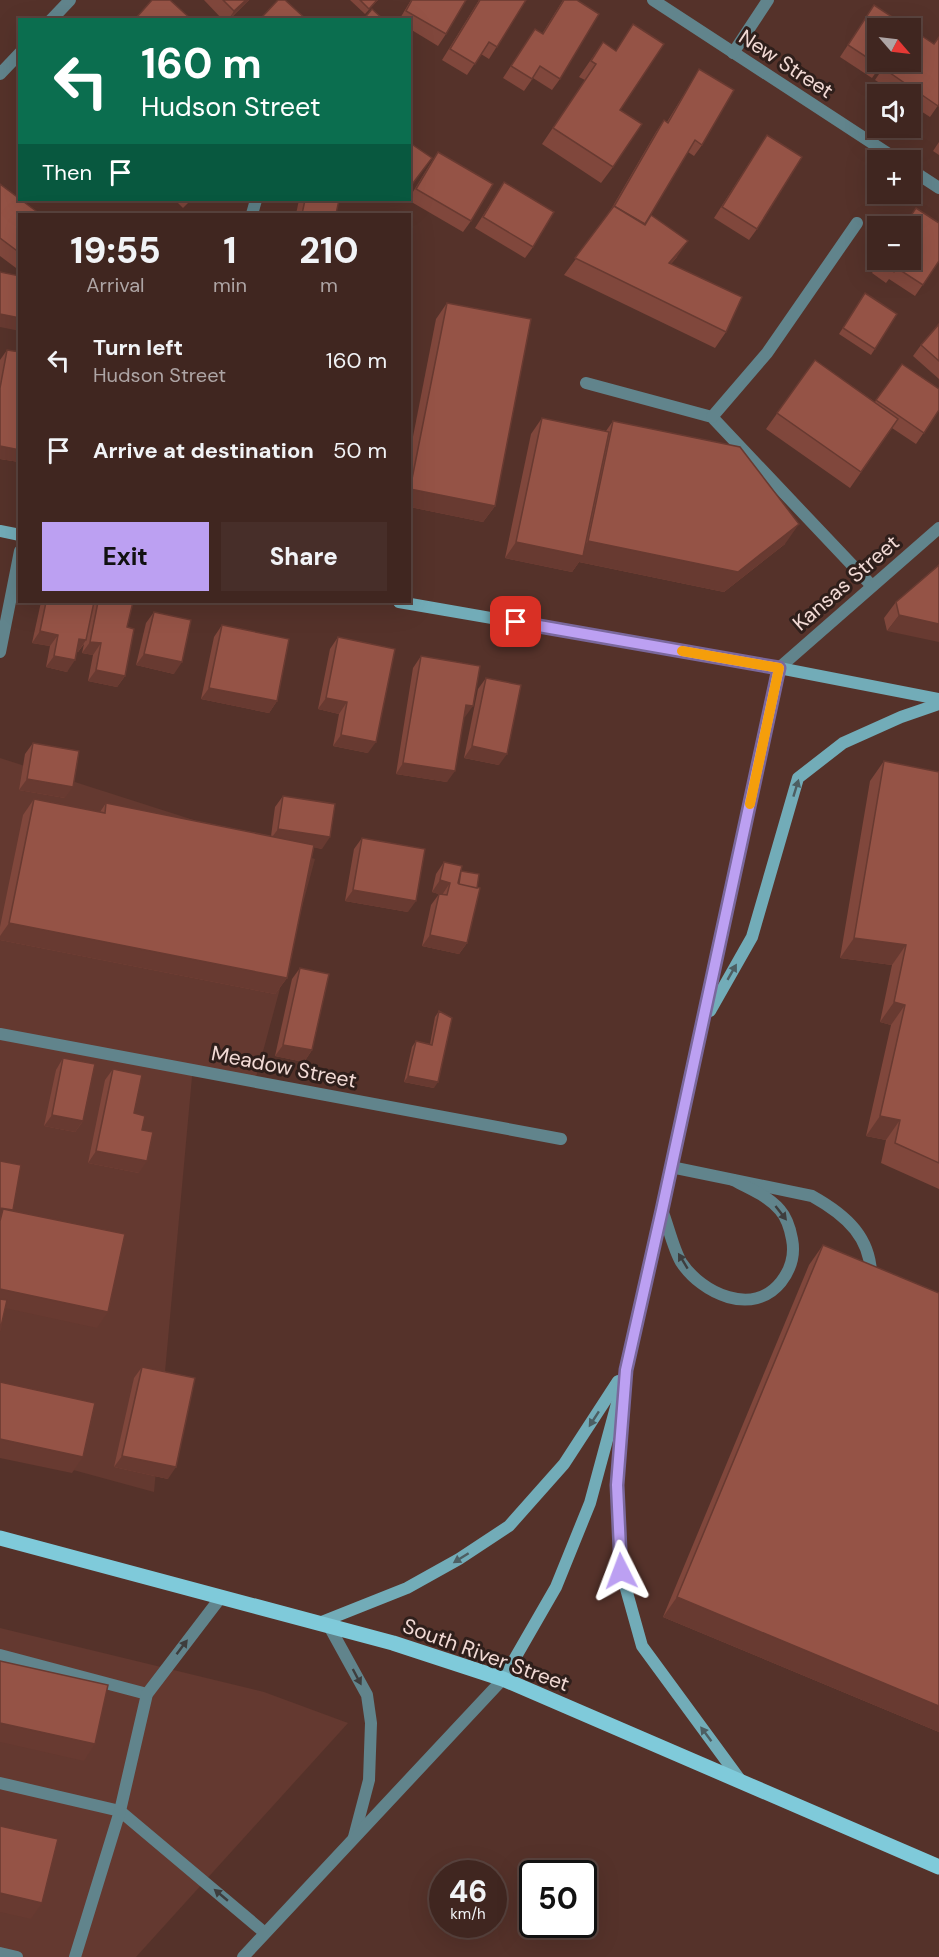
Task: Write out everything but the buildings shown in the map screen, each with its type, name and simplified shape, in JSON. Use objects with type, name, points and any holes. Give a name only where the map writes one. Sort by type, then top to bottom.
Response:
[{"type":"main road","points":[[0,531],[18,535]]},
{"type":"main road","points":[[405,603],[779,668],[939,699]]},
{"type":"main road","points":[[503,1679],[556,1587],[590,1503],[626,1370],[779,668]]},
{"type":"main road","points":[[703,1022],[752,937],[798,778],[843,743],[902,717],[939,704]]},
{"type":"main road","points":[[324,1624],[407,1588],[459,1559],[509,1526],[564,1464],[626,1370]]},
{"type":"main road","points":[[626,1370],[617,1485],[621,1571],[642,1646],[741,1781]]},
{"type":"main road","name":"South River Street","points":[[0,1538],[393,1643],[503,1679],[939,1867]]},
{"type":"street","points":[[53,18],[70,0]]},
{"type":"street","name":"New Street","points":[[653,0],[883,150]]},
{"type":"street","points":[[733,52],[768,0]]},
{"type":"street","points":[[0,74],[18,55]]},
{"type":"street","points":[[921,176],[939,188]]},
{"type":"street","points":[[712,417],[767,353],[857,224]]},
{"type":"street","points":[[586,383],[712,417],[872,586]]},
{"type":"street","name":"Kansas Street","points":[[779,668],[939,528]]},
{"type":"street","points":[[0,652],[18,561]]},
{"type":"street","name":"Meadow Street","points":[[0,1034],[561,1139]]},
{"type":"street","points":[[671,1167],[812,1196],[829,1206],[858,1232],[866,1248],[872,1266],[870,1290]]},
{"type":"street","points":[[662,1210],[680,1260],[696,1280],[718,1294],[734,1299],[756,1298],[774,1290],[789,1272],[794,1249],[790,1226],[779,1209],[761,1194],[733,1180]]},
{"type":"street","points":[[75,1957],[120,1811],[147,1694],[221,1597]]},
{"type":"street","points":[[324,1624],[367,1695],[371,1723],[369,1780],[354,1838]]},
{"type":"street","points":[[0,1655],[147,1694]]},
{"type":"street","points":[[243,1957],[503,1679]]},
{"type":"street","points":[[0,1783],[120,1811],[266,1933]]},
{"type":"street","points":[[0,1953],[17,1957]]},
{"type":"shaded area","points":[[0,758],[315,859],[255,1081],[193,1066],[154,1492],[0,1450]]},
{"type":"shaded area","points":[[0,1628],[264,1692],[348,1723],[136,1957],[0,1957]]},
{"type":"slow traffic","points":[[682,651],[779,668],[750,804]]},
{"type":"route","points":[[516,622],[779,668],[626,1370],[617,1485],[621,1571]]}]
